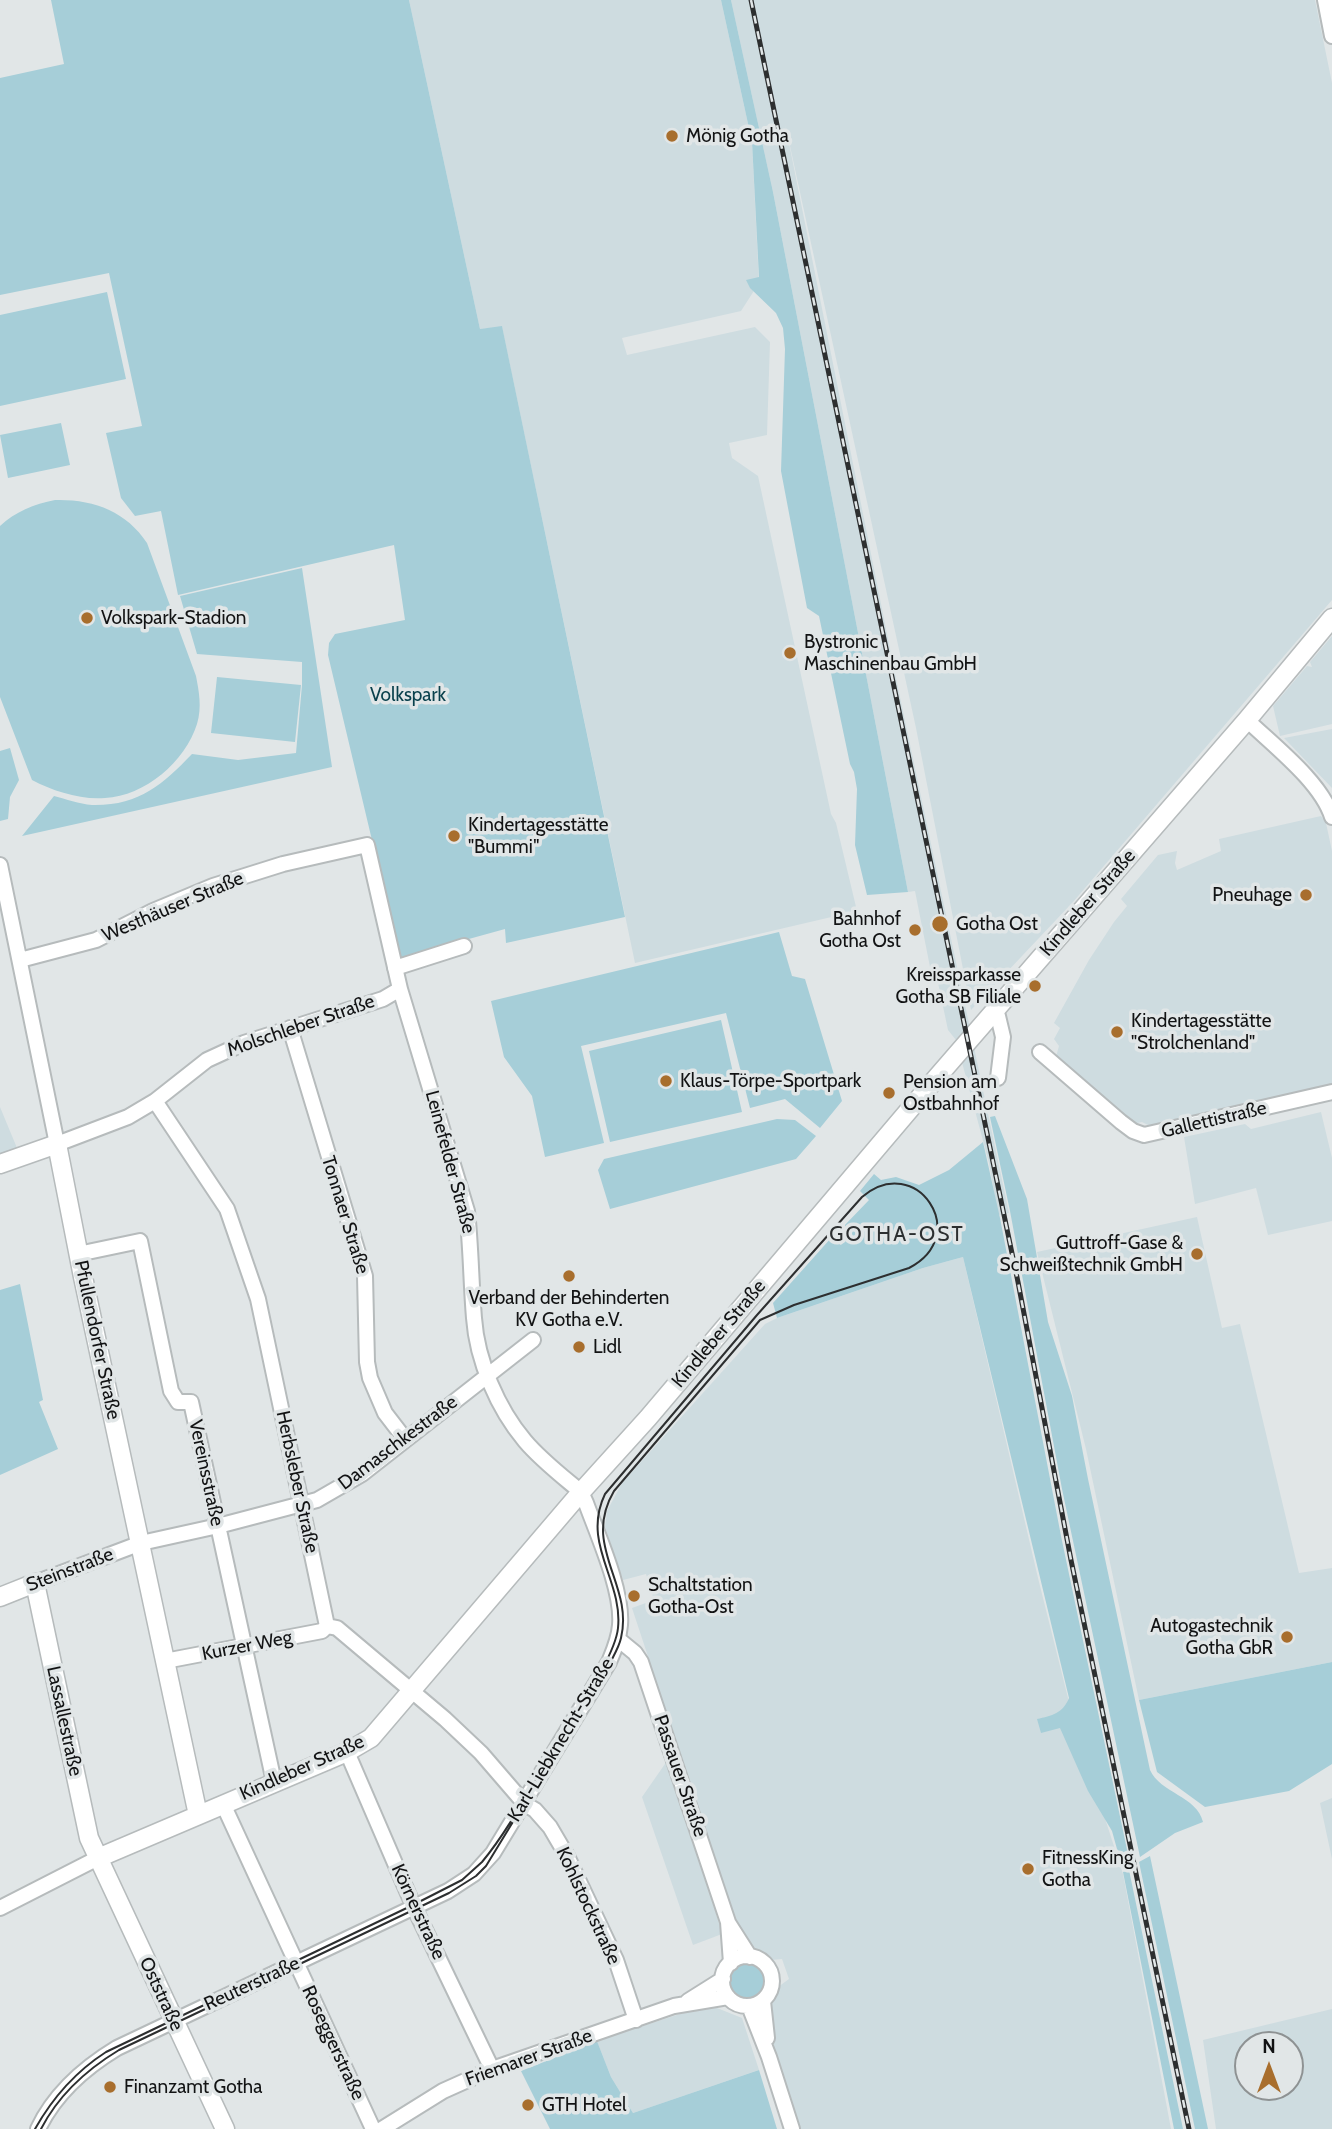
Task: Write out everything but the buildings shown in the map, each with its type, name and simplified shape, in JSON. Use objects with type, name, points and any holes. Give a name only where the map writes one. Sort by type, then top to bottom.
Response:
[{"type":"main road","name":"Kindleber Straße","points":[[98,1858],[347,1752],[371,1738],[1332,618]]},
{"type":"main road","points":[[0,1164],[57,1144]]},
{"type":"main road","name":"Pfullendorfer Straße","points":[[57,1144],[198,1815]]},
{"type":"main road","name":"Steinstraße","points":[[0,1597],[35,1583]]},
{"type":"main road","name":"Lassallestraße","points":[[35,1583],[89,1838],[98,1858]]},
{"type":"main road","name":"Oststraße","points":[[98,1858],[225,2129]]},
{"type":"street","points":[[1325,0],[1332,36]]},
{"type":"street","points":[[1247,720],[1316,788],[1331,810]]},
{"type":"street","name":"Leinefelder Straße","points":[[367,845],[400,989],[467,1211],[478,1344],[506,1415],[526,1443],[581,1492]]},
{"type":"street","name":"Westhäuser Straße","points":[[20,960],[96,940],[153,911],[213,886],[283,864],[367,845]]},
{"type":"street","name":"Pfullendorfer Straße","points":[[0,865],[57,1144]]},
{"type":"street","points":[[395,968],[464,946]]},
{"type":"street","name":"Molschleber Straße","points":[[57,1144],[128,1117],[155,1101],[207,1060],[244,1043],[383,999],[400,989]]},
{"type":"street","points":[[998,1016],[1003,1037],[998,1078]]},
{"type":"street","name":"Tonnaer Straße","points":[[290,1028],[365,1276],[367,1362],[370,1378],[385,1413],[405,1439]]},
{"type":"street","name":"Gallettistraße","points":[[1040,1052],[1121,1122],[1144,1135],[1332,1092]]},
{"type":"street","name":"Herbsleber Straße","points":[[155,1101],[227,1209],[258,1299],[327,1626]]},
{"type":"street","name":"Vereinsstraße","points":[[78,1254],[140,1241],[171,1391],[178,1402],[191,1402],[274,1782]]},
{"type":"street","name":"Damaschkestraße","points":[[141,1543],[302,1505],[332,1492],[362,1474],[533,1339]]},
{"type":"street","name":"Karl-Liebknecht-Straße","points":[[414,1907],[474,1874],[493,1853],[609,1662],[621,1624],[618,1599],[581,1492]]},
{"type":"street","name":"Steinstraße","points":[[35,1583],[141,1543]]},
{"type":"street","points":[[327,1626],[337,1628],[445,1719],[481,1753],[524,1802]]},
{"type":"street","name":"Kurzer Weg","points":[[165,1661],[322,1631],[327,1626]]},
{"type":"street","name":"Passauer Straße","points":[[618,1639],[635,1653],[641,1662],[728,1922],[750,1957]]},
{"type":"street","name":"Körnerstraße","points":[[347,1752],[414,1907],[492,2070]]},
{"type":"street","name":"Kohlstockstraße","points":[[524,1802],[550,1827],[567,1856],[616,1961],[636,2020]]},
{"type":"street","name":"Roseggerstraße","points":[[223,1804],[373,2129]]},
{"type":"street","name":"Kindleber Straße","points":[[0,1908],[98,1858]]},
{"type":"street","name":"Reuterstraße","points":[[38,2129],[60,2094],[89,2066],[117,2048],[414,1907]]},
{"type":"street","name":"Passauer Straße","points":[[728,1922],[731,1962]]},
{"type":"street","points":[[739,1957],[750,1957],[762,1961],[771,1973],[771,1988],[756,2003],[741,2005],[728,1997],[723,1979],[726,1967],[731,1962],[739,1957]]},
{"type":"street","name":"Friemarer Straße","points":[[684,2004],[723,1979]]},
{"type":"street","name":"Friemarer Straße","points":[[382,2129],[443,2091],[492,2070],[684,2004],[728,1997]]},
{"type":"street","points":[[756,2003],[769,2057],[792,2129]]},
{"type":"shaded area","points":[[409,0],[721,0],[752,142],[759,283],[741,311],[622,338],[627,355],[755,327],[770,342],[767,435],[729,443],[732,458],[758,476],[831,814],[836,823],[857,911],[635,963],[502,327],[480,329]]},
{"type":"shaded area","points":[[731,0],[1315,0],[1332,83],[1332,600],[1073,902],[971,1010],[916,728],[785,123],[893,664],[1009,1213],[998,1215],[989,1163],[956,1040],[948,1030],[937,966],[930,967],[915,891],[908,892],[773,192]]},
{"type":"shaded area","points":[[1332,636],[1332,724],[1280,736],[1273,706],[1307,666],[1312,667],[1310,662]]},
{"type":"shaded area","points":[[1332,729],[1332,788],[1284,738]]},
{"type":"shaded area","points":[[1321,816],[1326,823],[1332,851],[1332,1086],[1152,1127],[1142,1122],[1133,1124],[1055,1060],[1059,1046],[1054,1039],[1060,1028],[1054,1023],[1089,960],[1127,906],[1121,899],[1158,855],[1177,851],[1177,870],[1221,851],[1219,839]]},
{"type":"shaded area","points":[[0,1107],[17,1148],[0,1154]]},
{"type":"shaded area","points":[[1321,1112],[1332,1158],[1332,1221],[1268,1235],[1256,1188],[1195,1204],[1184,1137],[1245,1124],[1251,1129]]},
{"type":"shaded area","points":[[1197,1217],[1222,1328],[1240,1324],[1299,1573],[1332,1568],[1332,1662],[1139,1700],[1086,1449],[1037,1252]]},
{"type":"shaded area","points":[[963,1257],[1075,1726],[1123,1874],[1171,2129],[800,2129],[770,2040],[769,2000],[778,1987],[789,1979],[782,1959],[771,1960],[750,1949],[739,1932],[632,1608],[654,1600],[646,1574],[623,1580],[605,1527],[607,1511],[622,1483],[765,1324],[923,1268]]},
{"type":"shaded area","points":[[667,1761],[697,1847],[722,1934],[693,1945],[642,1797]]},
{"type":"shaded area","points":[[1332,1798],[1332,1859],[1320,1803]]},
{"type":"shaded area","points":[[712,2006],[742,2018],[759,2070],[633,2113],[611,2077],[597,2041]]},
{"type":"shaded area","points":[[1332,2009],[1332,2129],[1216,2129],[1203,2040],[1234,2033],[1234,2101],[1304,2101],[1304,2031],[1240,2031]]},
{"type":"green space","name":"Volkspark","points":[[51,0],[409,0],[480,329],[502,326],[625,917],[506,943],[505,929],[400,958],[328,655],[329,643],[335,634],[405,620],[394,545],[178,595],[161,511],[135,516],[121,498],[106,433],[142,426],[109,273],[0,295],[0,78],[64,64]]},
{"type":"green space","points":[[721,0],[731,0],[773,192],[908,892],[867,895],[855,845],[857,789],[854,772],[850,764],[819,616],[807,608],[781,471],[785,349],[783,328],[776,313],[750,288],[746,280],[759,277],[752,142]]},
{"type":"green space","points":[[107,292],[126,379],[0,406],[0,315]]},
{"type":"green space","points":[[61,423],[70,465],[8,478],[0,435]]},
{"type":"green space","name":"Volkspark-Stadion","points":[[55,500],[82,502],[107,509],[119,515],[139,532],[147,543],[196,676],[199,718],[183,751],[173,764],[149,784],[120,796],[76,796],[32,780],[0,697],[0,526],[25,509]]},
{"type":"green space","points":[[302,568],[332,767],[22,836],[54,796],[92,805],[123,802],[160,784],[192,754],[238,760],[296,753],[302,662],[197,654],[180,596]]},
{"type":"green space","points":[[217,677],[301,685],[295,742],[211,733]]},
{"type":"green space","points":[[10,748],[19,780],[10,797],[8,819],[0,821],[0,751]]},
{"type":"green space","points":[[779,932],[792,976],[805,979],[842,1101],[820,1128],[785,1099],[750,1108],[726,1013],[581,1046],[604,1143],[545,1157],[532,1096],[504,1057],[491,1001]]},
{"type":"green space","name":"Klaus-Törpe-Sportpark","points":[[721,1020],[742,1112],[610,1142],[589,1051]]},
{"type":"green space","points":[[995,1116],[1027,1199],[1048,1322],[1072,1396],[1150,1770],[1162,1784],[1194,1806],[1203,1822],[1175,1833],[1140,1857],[1062,1489],[990,1117]]},
{"type":"green space","points":[[777,1119],[795,1120],[816,1136],[796,1159],[610,1209],[598,1170],[604,1159]]},
{"type":"green space","points":[[983,1142],[1061,1536],[1130,1864],[1117,1849],[1112,1831],[1088,1791],[1060,1728],[1041,1733],[1037,1719],[1056,1713],[1064,1707],[1069,1698],[963,1257],[777,1318],[773,1303],[831,1238],[841,1245],[851,1234],[843,1227],[869,1200],[860,1191],[874,1174],[881,1180],[896,1177],[919,1185],[949,1170]]},
{"type":"green space","points":[[20,1284],[43,1400],[39,1402],[58,1449],[0,1475],[0,1290]]},
{"type":"green space","points":[[1332,1662],[1332,1764],[1289,1791],[1205,1807],[1157,1772],[1139,1700]]},
{"type":"green space","points":[[1150,1856],[1208,2129],[1195,2129],[1139,1862]]},
{"type":"green space","points":[[1129,1870],[1183,2129],[1174,2129],[1123,1872]]},
{"type":"green space","points":[[747,1964],[759,1969],[764,1981],[759,1993],[747,1998],[735,1993],[730,1981],[735,1969]]},
{"type":"green space","points":[[597,2041],[611,2077],[633,2113],[759,2070],[777,2129],[550,2129],[521,2071]]},
{"type":"tram line","points":[[35,2129],[66,2086],[106,2052],[413,1905],[462,1880],[482,1862],[512,1820],[592,1687],[615,1640],[618,1611],[598,1529],[599,1512],[605,1494],[757,1315],[862,1197],[882,1185],[901,1184],[917,1191],[930,1203],[936,1219],[936,1237],[928,1254],[909,1268],[794,1305],[760,1320],[614,1491],[605,1511],[603,1530],[605,1548],[621,1600],[623,1618],[620,1641],[610,1663],[486,1866],[476,1876],[449,1893],[119,2050],[74,2084],[41,2129]]},
{"type":"railway","points":[[751,0],[1018,1282],[1071,1560],[1189,2129]]},
{"type":"place","name":"Mönig Gotha","points":[[672,136]]},
{"type":"place","name":"Volkspark-Stadion","points":[[87,618]]},
{"type":"place","name":"Bystronic Maschinenbau GmbH","points":[[790,653]]},
{"type":"place","name":"Kindertagesstätte \"Bummi\"","points":[[454,836]]},
{"type":"place","name":"Pneuhage","points":[[1306,895]]},
{"type":"place","name":"Gotha Ost","points":[[940,924]]},
{"type":"place","name":"Bahnhof Gotha Ost","points":[[915,930]]},
{"type":"place","name":"Kreissparkasse Gotha SB Filiale","points":[[1035,986]]},
{"type":"place","name":"Kindertagesstätte \"Strolchenland\"","points":[[1117,1032]]},
{"type":"place","name":"Klaus-Törpe-Sportpark","points":[[666,1081]]},
{"type":"place","name":"Pension am Ostbahnhof","points":[[889,1093]]},
{"type":"place","name":"Guttroff-Gase & Schweißtechnik GmbH","points":[[1197,1254]]},
{"type":"place","name":"Verband der Behinderten KV Gotha e.V.","points":[[569,1276]]},
{"type":"place","name":"Lidl","points":[[579,1347]]},
{"type":"place","name":"Schaltstation Gotha-Ost","points":[[634,1596]]},
{"type":"place","name":"Autogastechnik Gotha GbR","points":[[1287,1637]]},
{"type":"place","name":"FitnessKing Gotha","points":[[1028,1869]]},
{"type":"place","name":"Finanzamt Gotha","points":[[110,2087]]},
{"type":"place","name":"GTH Hotel","points":[[528,2105]]},
{"type":"district","name":"GOTHA-OST","points":[[897,1235]]}]
